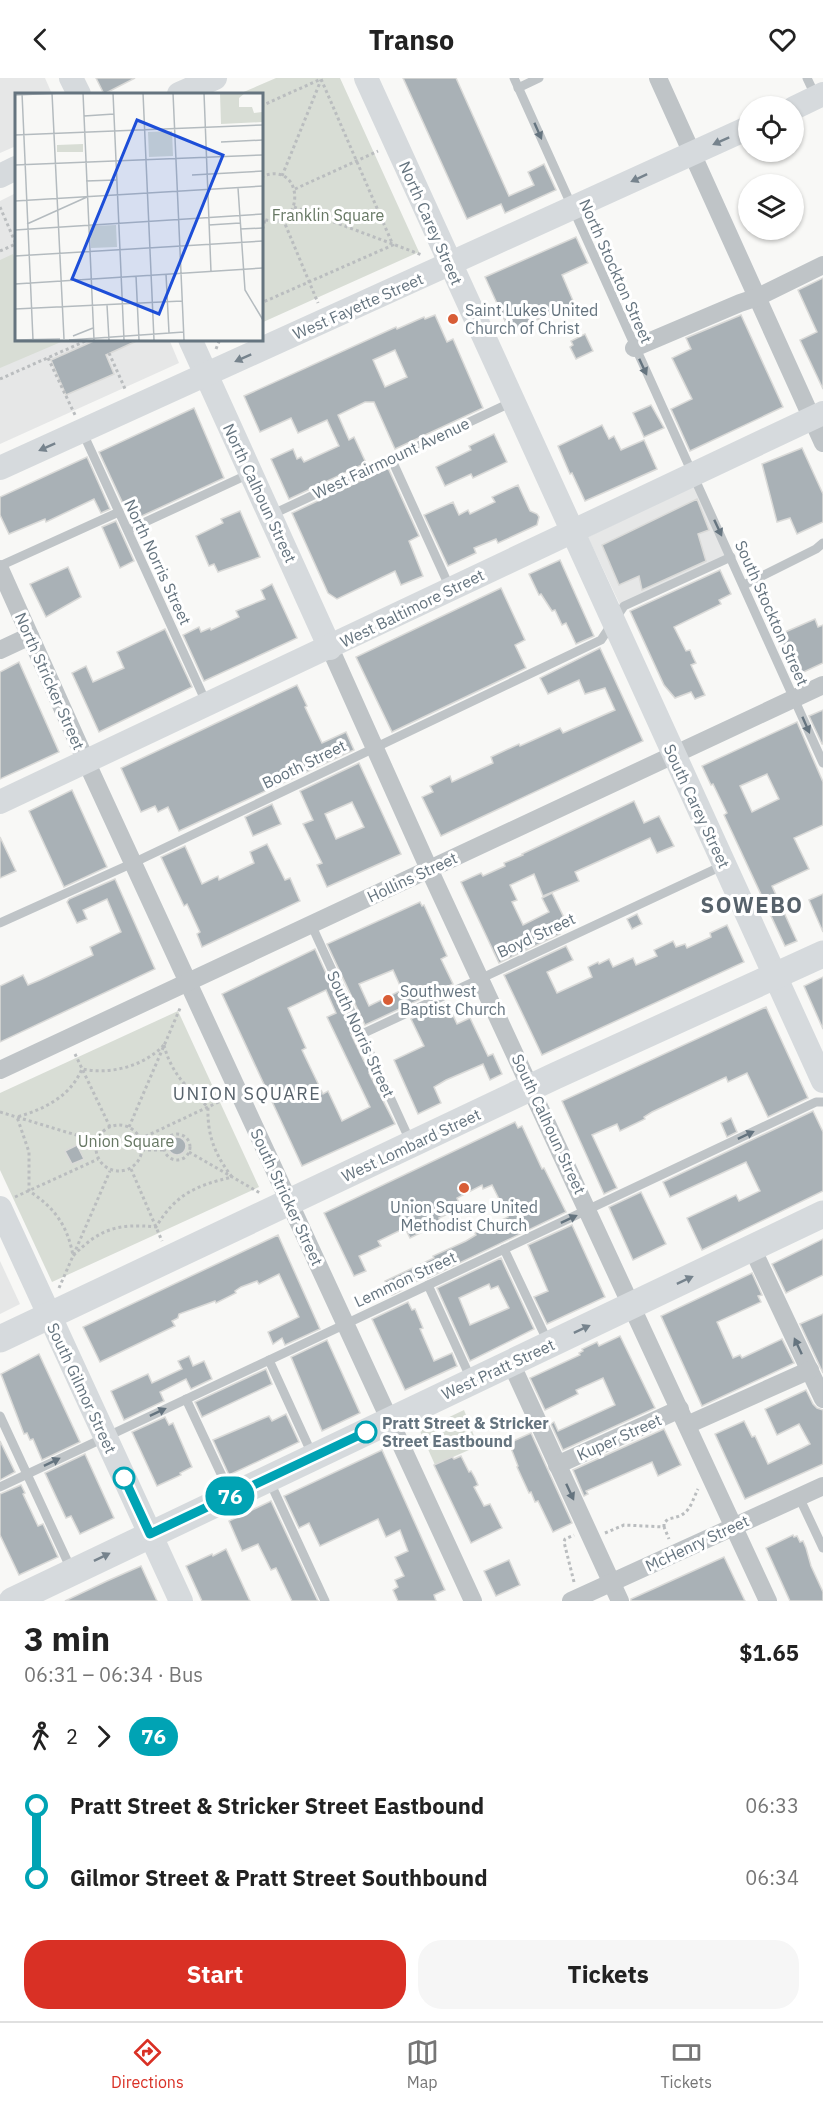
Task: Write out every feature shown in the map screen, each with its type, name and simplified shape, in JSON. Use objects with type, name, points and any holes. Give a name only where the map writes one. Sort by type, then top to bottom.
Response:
[{"type":"main road","points":[[71,78],[78,93]]},
{"type":"main road","points":[[181,93],[215,78]]},
{"type":"main road","name":"North Carey Street","points":[[366,78],[571,532]]},
{"type":"main road","name":"West Fayette Street","points":[[0,468],[79,424],[206,375],[738,133]]},
{"type":"main road","points":[[0,176],[15,168]]},
{"type":"main road","name":"North Calhoun Street","points":[[190,340],[330,648]]},
{"type":"main road","name":"West Baltimore Street","points":[[0,802],[330,648],[450,588],[817,415]]},
{"type":"main road","name":"South Carey Street","points":[[571,532],[823,1081]]},
{"type":"main road","name":"West Lombard Street","points":[[0,1339],[52,1306],[277,1198],[411,1144],[823,954]]},
{"type":"main road","name":"South Gilmor Street","points":[[7,1203],[105,1437],[181,1601]]},
{"type":"main road","name":"West Pratt Street","points":[[25,1598],[150,1534],[823,1214]]},
{"type":"street","points":[[658,78],[758,297],[817,415],[823,443]]},
{"type":"street","points":[[634,348],[758,297],[823,266]]},
{"type":"street","name":"North Stricker Street","points":[[0,567],[86,761]]},
{"type":"street","points":[[0,650],[30,636]]},
{"type":"street","name":"South Calhoun Street","points":[[330,648],[429,869],[768,1601]]},
{"type":"street","name":"Hollins Street","points":[[0,1070],[823,685]]},
{"type":"street","name":"South Stricker Street","points":[[86,761],[188,982],[277,1198],[345,1324],[473,1601]]},
{"type":"street","points":[[752,1248],[823,1399]]},
{"type":"street","points":[[511,1363],[557,1465],[592,1533],[620,1601]]},
{"type":"street","name":"Kuper Street","points":[[557,1465],[810,1370]]},
{"type":"street","name":"McHenry Street","points":[[571,1601],[823,1486]]},
{"type":"lane","name":"North Stockton Street","points":[[514,78],[693,475]]},
{"type":"lane","points":[[518,88],[539,78]]},
{"type":"lane","name":"West Fairmount Avenue","points":[[271,515],[512,402]]},
{"type":"lane","name":"North Norris Street","points":[[79,424],[207,705]]},
{"type":"lane","points":[[391,458],[450,588]]},
{"type":"lane","points":[[128,531],[252,473]]},
{"type":"lane","name":"South Stockton Street","points":[[693,475],[823,764]]},
{"type":"lane","points":[[0,567],[119,512]]},
{"type":"lane","points":[[744,585],[816,549],[823,543]]},
{"type":"lane","name":"Booth Street","points":[[0,923],[601,640],[624,606],[731,557]]},
{"type":"lane","name":"Boyd Street","points":[[362,1034],[724,865]]},
{"type":"lane","name":"South Norris Street","points":[[311,924],[411,1144]]},
{"type":"lane","name":"Lemmon Street","points":[[0,1487],[816,1102],[823,1102]]},
{"type":"lane","points":[[504,1249],[549,1345]]},
{"type":"lane","points":[[428,1285],[471,1381]]},
{"type":"lane","points":[[268,1360],[313,1457]]},
{"type":"lane","points":[[186,1399],[231,1496]]},
{"type":"lane","points":[[0,1416],[72,1572]]},
{"type":"lane","points":[[268,1478],[325,1601]]},
{"type":"lane","points":[[799,1497],[823,1548]]},
{"type":"path","points":[[262,106],[321,78]]},
{"type":"path","points":[[321,78],[393,244]]},
{"type":"path","points":[[282,176],[321,78]]},
{"type":"path","points":[[295,189],[378,151]]},
{"type":"path","points":[[262,176],[269,174],[282,176],[295,189],[296,195],[294,207],[283,219],[277,221],[263,219]]},
{"type":"path","points":[[0,207],[15,242]]},
{"type":"path","points":[[294,207],[424,255]]},
{"type":"path","points":[[283,219],[318,303]]},
{"type":"path","points":[[0,251],[15,244]]},
{"type":"path","points":[[262,303],[393,244]]},
{"type":"path","points":[[0,379],[88,340]]},
{"type":"path","points":[[215,350],[220,340]]},
{"type":"path","points":[[110,353],[127,393]]},
{"type":"path","points":[[48,358],[79,424]]},
{"type":"path","points":[[129,1127],[181,1005]]},
{"type":"path","points":[[164,1044],[177,1076],[208,1107],[208,1127],[212,1142],[217,1156],[232,1177]]},
{"type":"path","points":[[82,1069],[103,1071],[120,1069],[152,1056],[164,1044]]},
{"type":"path","points":[[75,1054],[110,1127]]},
{"type":"path","points":[[17,1117],[34,1112],[62,1096],[78,1078],[82,1069]]},
{"type":"path","points":[[140,1139],[225,1100]]},
{"type":"path","points":[[0,1112],[96,1141]]},
{"type":"path","points":[[17,1117],[29,1152],[29,1191]]},
{"type":"path","points":[[116,1125],[129,1127],[140,1139],[142,1150],[139,1160],[131,1169],[110,1170],[98,1159],[96,1141],[104,1130],[110,1127],[116,1125]]},
{"type":"path","points":[[179,1133],[189,1141],[189,1152],[186,1157],[177,1160],[169,1157],[164,1150],[167,1138],[179,1133]]},
{"type":"path","points":[[142,1150],[164,1150]]},
{"type":"path","points":[[189,1152],[232,1177],[277,1198]]},
{"type":"path","points":[[7,1203],[98,1159]]},
{"type":"path","points":[[131,1169],[163,1243]]},
{"type":"path","points":[[52,1306],[110,1170]]},
{"type":"path","points":[[156,1227],[165,1213],[189,1190],[232,1177]]},
{"type":"path","points":[[29,1191],[47,1204],[60,1219],[70,1241],[73,1256]]},
{"type":"path","points":[[73,1256],[88,1240],[100,1233],[123,1227],[156,1227]]},
{"type":"path","points":[[669,1539],[664,1523],[668,1519],[687,1512],[698,1489]]},
{"type":"path","points":[[574,1582],[565,1539],[624,1525],[664,1527]]},
{"type":"shaded area","points":[[0,78],[45,78],[52,93],[15,93],[15,146],[0,153]]},
{"type":"shaded area","points":[[15,194],[15,340],[169,340],[179,363],[0,444],[0,201]]},
{"type":"shaded area","points":[[698,484],[733,556],[620,605],[588,537]]},
{"type":"shaded area","points":[[0,1261],[20,1304],[0,1314]]},
{"type":"green space","name":"Franklin Square","points":[[276,78],[340,78],[419,252],[262,323],[262,93],[241,93]]},
{"type":"green space","points":[[13,254],[15,260],[15,340],[66,340],[0,368],[0,260]]},
{"type":"green space","name":"Union Square","points":[[178,1011],[259,1187],[52,1282],[0,1170],[0,1093]]},
{"type":"green space","points":[[464,1410],[478,1446],[435,1465],[420,1431]]},
{"type":"building","points":[[96,78],[135,78],[106,93],[104,93]]},
{"type":"building","points":[[403,78],[456,78],[509,196],[534,185],[528,172],[544,164],[556,190],[505,213],[501,204],[467,219]]},
{"type":"building","points":[[576,237],[588,263],[562,275],[574,303],[510,332],[485,277]]},
{"type":"building","points":[[823,278],[823,389],[800,340],[817,332],[798,290]]},
{"type":"building","points":[[435,315],[447,342],[453,339],[483,408],[395,449],[374,402],[365,402],[338,415],[349,440],[354,437],[366,463],[289,499],[271,459],[293,449],[297,459],[301,457],[304,462],[339,446],[327,420],[298,433],[291,418],[260,432],[244,396],[396,327],[397,329],[424,317],[425,319]],"holes":[[[395,350],[407,377],[385,387],[373,360]]]},
{"type":"building","points":[[741,315],[783,407],[690,451],[671,409],[692,399],[672,358],[691,349],[686,338]]},
{"type":"building","points":[[585,334],[593,351],[576,359],[570,347],[573,345],[571,341]]},
{"type":"building","points":[[96,340],[139,340],[106,355],[114,374],[66,395],[51,360]]},
{"type":"building","points":[[651,405],[664,428],[644,437],[633,413]]},
{"type":"building","points":[[194,408],[224,478],[131,521],[99,452]]},
{"type":"building","points":[[602,425],[609,439],[614,436],[621,450],[644,440],[657,469],[585,501],[558,446]]},
{"type":"building","points":[[494,434],[507,462],[473,478],[471,474],[445,486],[436,467],[471,450],[469,446]]},
{"type":"building","points":[[802,448],[823,494],[823,522],[797,534],[790,518],[777,522],[762,464]]},
{"type":"building","points":[[87,457],[110,509],[101,513],[94,499],[46,522],[45,519],[9,534],[0,515],[0,497]]},
{"type":"building","points":[[388,468],[419,536],[409,541],[423,576],[401,585],[395,571],[337,599],[328,593],[292,513]]},
{"type":"building","points":[[518,485],[530,511],[539,517],[537,525],[498,543],[496,539],[474,548],[476,553],[448,566],[424,515],[453,502],[459,515],[468,510],[470,514],[495,502],[492,497]]},
{"type":"building","points":[[697,499],[709,530],[698,534],[706,561],[642,590],[639,576],[619,585],[602,545]]},
{"type":"building","points":[[240,511],[260,557],[218,572],[214,564],[209,566],[196,536],[223,523],[221,519]]},
{"type":"building","points":[[116,521],[134,561],[120,568],[102,527]]},
{"type":"building","points":[[560,560],[594,636],[576,644],[566,623],[562,625],[555,610],[552,611],[541,594],[539,595],[529,574]]},
{"type":"building","points":[[68,567],[81,597],[46,617],[30,584]]},
{"type":"building","points":[[720,570],[731,594],[719,600],[721,604],[674,627],[686,651],[690,650],[696,663],[691,665],[705,695],[695,699],[691,692],[675,698],[664,685],[630,611]]},
{"type":"building","points":[[272,584],[297,638],[204,681],[183,635],[199,627],[201,632],[210,628],[211,630],[239,617],[236,611],[265,599],[261,590]]},
{"type":"building","points":[[501,588],[525,640],[515,645],[526,668],[392,732],[356,657]]},
{"type":"building","points":[[815,619],[818,627],[823,625],[823,663],[795,676],[776,636]]},
{"type":"building","points":[[165,629],[192,687],[99,732],[72,673],[86,666],[93,682],[124,668],[117,652]]},
{"type":"building","points":[[600,648],[643,741],[441,836],[422,797],[433,792],[430,786],[450,776],[452,782],[493,763],[491,757],[519,744],[520,746],[560,728],[563,733],[615,710],[605,688],[585,694],[579,680],[548,694],[540,678]]},
{"type":"building","points":[[19,662],[59,752],[0,779],[0,672]]},
{"type":"building","points":[[297,685],[322,743],[346,732],[354,750],[179,831],[168,807],[158,812],[155,806],[141,812],[121,768]]},
{"type":"building","points":[[823,710],[823,744],[822,744],[809,716]]},
{"type":"building","points":[[797,722],[823,782],[823,825],[794,838],[809,869],[772,886],[797,941],[785,946],[724,815],[727,813],[702,766]],"holes":[[[767,774],[779,799],[752,812],[740,786]]]},
{"type":"building","points":[[359,763],[401,854],[327,887],[317,865],[322,863],[303,824],[313,820],[300,791]],"holes":[[[352,802],[364,827],[336,839],[325,814]]]},
{"type":"building","points":[[72,790],[107,867],[64,887],[29,811]]},
{"type":"building","points":[[634,801],[644,823],[659,816],[674,846],[657,853],[650,838],[575,872],[579,881],[543,896],[534,874],[510,885],[517,900],[512,902],[523,925],[549,912],[542,898],[552,893],[568,926],[559,930],[560,934],[499,963],[461,882],[481,873],[483,876],[505,866],[504,863]]},
{"type":"building","points":[[272,804],[281,824],[253,836],[245,817]]},
{"type":"building","points":[[0,837],[16,871],[0,878]]},
{"type":"building","points":[[267,844],[285,880],[290,878],[300,901],[202,947],[197,934],[200,932],[187,904],[184,906],[161,857],[185,846],[202,884],[218,876],[219,880],[254,863],[250,852]]},
{"type":"building","points":[[115,879],[155,969],[0,1042],[0,986],[23,975],[28,985],[40,980],[93,955],[90,947],[121,932],[107,899],[83,910],[87,919],[77,923],[67,902],[69,899]]},
{"type":"building","points":[[823,894],[823,932],[809,900]]},
{"type":"building","points":[[420,902],[422,906],[424,905],[447,956],[441,959],[453,984],[365,1025],[327,944]],"holes":[[[393,970],[402,990],[369,1006],[359,984]]]},
{"type":"building","points":[[637,914],[642,924],[632,929],[627,919]]},
{"type":"building","points":[[727,925],[744,962],[542,1055],[504,975],[566,946],[573,960],[547,972],[557,993],[592,977],[588,967],[598,962],[599,964],[609,959],[613,967],[633,958],[636,965],[657,956],[654,950],[673,941],[676,947],[685,944],[687,948],[711,937],[710,933]]},
{"type":"building","points":[[315,949],[353,1033],[351,1034],[364,1061],[366,1060],[371,1072],[369,1073],[395,1124],[302,1166],[222,994]],"holes":[[[326,990],[336,1013],[327,1017],[370,1107],[342,1121],[328,1091],[323,1094],[302,1050],[306,1048],[288,1008]]]},
{"type":"building","points":[[823,977],[823,1029],[804,986]]},
{"type":"building","points":[[447,1002],[457,1024],[470,1018],[488,1056],[493,1054],[502,1074],[490,1080],[483,1064],[446,1080],[434,1087],[441,1103],[418,1114],[394,1060],[424,1046],[411,1019]]},
{"type":"building","points":[[766,1007],[808,1098],[768,1117],[747,1073],[728,1082],[726,1077],[652,1112],[644,1117],[645,1119],[620,1131],[617,1124],[592,1135],[617,1188],[604,1194],[562,1101]]},
{"type":"building","points":[[813,1111],[823,1132],[823,1191],[702,1250],[687,1218],[736,1195],[739,1201],[760,1191],[746,1162],[670,1197],[663,1182]]},
{"type":"building","points":[[731,1118],[737,1132],[727,1137],[721,1123]]},
{"type":"building","points":[[515,1122],[518,1128],[522,1126],[566,1212],[428,1278],[427,1276],[392,1295],[385,1281],[434,1258],[433,1256],[466,1241],[476,1235],[475,1233],[508,1217],[492,1185],[483,1189],[482,1185],[457,1198],[461,1208],[439,1218],[441,1223],[410,1238],[405,1228],[378,1241],[381,1246],[359,1256],[366,1271],[354,1276],[324,1213]]},
{"type":"building","points":[[173,1137],[181,1137],[186,1142],[184,1153],[173,1155],[168,1150],[168,1142]]},
{"type":"building","points":[[77,1145],[84,1159],[72,1164],[65,1151]]},
{"type":"building","points":[[641,1192],[666,1244],[633,1260],[609,1207]]},
{"type":"building","points":[[572,1225],[605,1297],[547,1324],[534,1297],[548,1291],[528,1245]]},
{"type":"building","points":[[278,1235],[320,1329],[285,1345],[282,1338],[273,1344],[268,1332],[299,1317],[279,1274],[259,1284],[257,1281],[241,1287],[235,1291],[236,1293],[216,1303],[215,1301],[179,1314],[178,1318],[172,1321],[175,1326],[100,1362],[83,1327]]},
{"type":"building","points":[[823,1239],[823,1275],[786,1293],[772,1264]]},
{"type":"building","points":[[501,1258],[534,1329],[470,1361],[437,1288]],"holes":[[[489,1284],[491,1289],[498,1286],[509,1308],[470,1325],[459,1298]]]},
{"type":"building","points":[[752,1273],[762,1295],[758,1296],[761,1302],[717,1322],[733,1358],[740,1355],[742,1358],[782,1339],[794,1363],[702,1406],[661,1316]]},
{"type":"building","points":[[408,1302],[412,1310],[415,1309],[423,1328],[420,1329],[434,1361],[452,1353],[457,1366],[405,1390],[372,1319]]},
{"type":"building","points":[[823,1314],[823,1373],[800,1324]]},
{"type":"building","points":[[620,1336],[655,1408],[563,1450],[551,1424],[554,1422],[558,1431],[615,1405],[603,1378],[576,1390],[578,1394],[545,1410],[530,1378],[580,1355],[582,1349],[597,1342],[599,1346]]},
{"type":"building","points":[[327,1340],[360,1413],[322,1431],[291,1357]]},
{"type":"building","points":[[39,1354],[80,1442],[42,1460],[33,1439],[30,1440],[27,1433],[24,1434],[1,1374]]},
{"type":"building","points":[[189,1356],[193,1366],[204,1361],[212,1379],[191,1389],[186,1379],[160,1392],[164,1401],[124,1420],[111,1391],[148,1374],[152,1383],[182,1369],[178,1361]]},
{"type":"building","points":[[266,1369],[272,1384],[202,1417],[195,1402]]},
{"type":"building","points":[[806,1390],[813,1404],[823,1410],[823,1464],[745,1499],[715,1434],[744,1421],[752,1437],[755,1436],[768,1464],[802,1448],[810,1444],[799,1424],[777,1435],[765,1409]]},
{"type":"building","points":[[286,1414],[299,1442],[229,1475],[213,1440],[269,1416],[272,1421]]},
{"type":"building","points":[[165,1417],[169,1425],[173,1423],[192,1467],[157,1486],[132,1432]]},
{"type":"building","points":[[664,1429],[681,1465],[658,1476],[652,1462],[586,1491],[588,1494],[584,1496],[573,1470]]},
{"type":"building","points":[[531,1433],[572,1523],[553,1532],[538,1501],[535,1502],[531,1492],[529,1493],[509,1443]]},
{"type":"building","points":[[0,1441],[15,1472],[0,1480]]},
{"type":"building","points":[[382,1450],[445,1590],[434,1595],[436,1601],[398,1601],[393,1590],[398,1587],[395,1580],[404,1576],[395,1557],[408,1551],[400,1530],[386,1537],[378,1519],[320,1546],[309,1523],[299,1528],[284,1496]]},
{"type":"building","points":[[85,1454],[114,1518],[80,1534],[71,1516],[66,1518],[45,1473]]},
{"type":"building","points":[[461,1456],[469,1472],[471,1471],[475,1478],[478,1485],[474,1487],[484,1506],[490,1504],[502,1528],[471,1543],[434,1465],[452,1457],[454,1459]]},
{"type":"building","points":[[21,1485],[38,1526],[43,1524],[58,1557],[19,1575],[0,1535],[0,1494]]},
{"type":"building","points":[[271,1501],[318,1601],[292,1601],[276,1568],[271,1570],[258,1544],[242,1551],[229,1521]]},
{"type":"building","points":[[793,1535],[797,1536],[800,1542],[803,1541],[823,1592],[823,1601],[790,1601],[766,1548]]},
{"type":"building","points":[[226,1549],[250,1601],[202,1601],[186,1566]]},
{"type":"building","points":[[724,1557],[745,1601],[631,1601],[631,1599]]},
{"type":"building","points":[[509,1560],[520,1585],[496,1596],[484,1571]]},
{"type":"building","points":[[141,1566],[157,1601],[65,1601],[107,1581]]},
{"type":"bus line","name":"76","points":[[124,1478],[150,1534],[366,1432]]},
{"type":"place","name":"Saint Lukes United Church of Christ","points":[[453,319]]},
{"type":"place","name":"Southwest Baptist Church","points":[[388,1000]]},
{"type":"place","name":"Union Square United Methodist Church","points":[[464,1188]]},
{"type":"place","name":"Pratt Street & Stricker Street Eastbound","points":[[366,1432]]},
{"type":"district","name":"SOWEBO","points":[[752,904]]},
{"type":"district","name":"UNION SQUARE","points":[[247,1093]]}]
